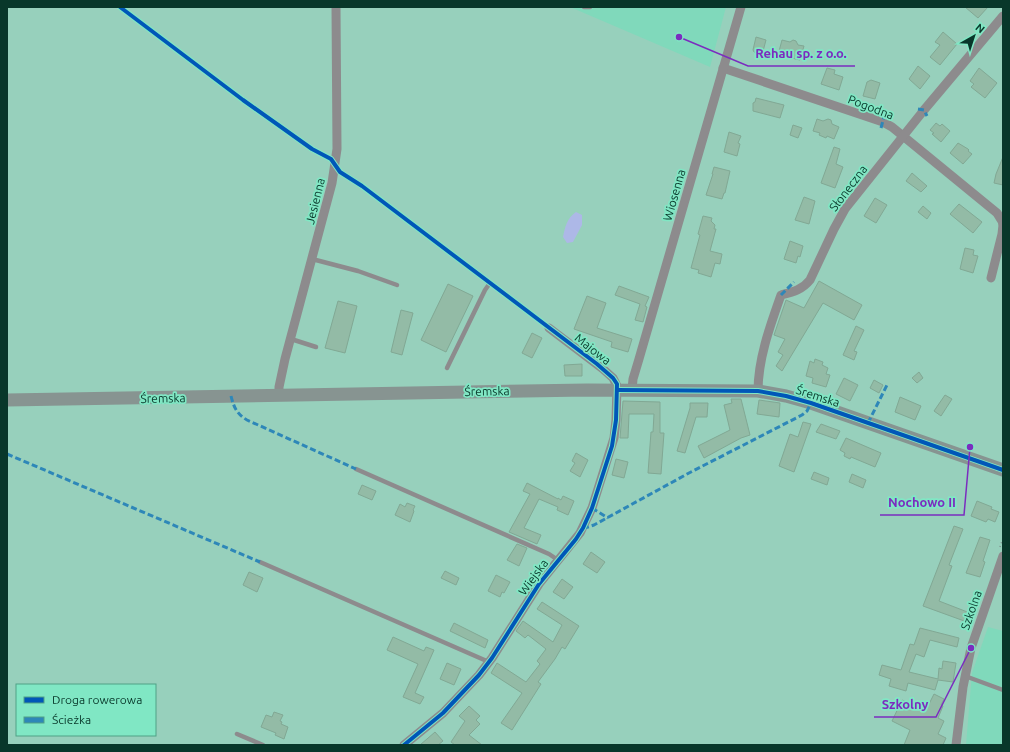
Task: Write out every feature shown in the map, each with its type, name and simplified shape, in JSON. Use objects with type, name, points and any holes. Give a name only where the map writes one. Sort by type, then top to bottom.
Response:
[{"type":"main road","name":"Śremska","points":[[7,400],[617,390],[758,391],[803,400],[1003,470]]},
{"type":"street","name":"Jesienna","points":[[279,396],[281,378],[332,183],[336,157],[336,7]]},
{"type":"street","name":"Wiosenna","points":[[632,390],[633,379],[741,7]]},
{"type":"street","name":"Słoneczna","points":[[758,391],[758,376],[762,356],[781,295],[798,290],[805,286],[810,280],[845,209],[904,135],[1003,16]]},
{"type":"street","name":"Pogodna","points":[[723,68],[883,122],[904,135],[997,213],[1002,221],[1002,234],[991,278]]},
{"type":"street","name":"Majowa","points":[[549,328],[603,369],[616,381],[617,390]]},
{"type":"street","name":"Wiejska","points":[[404,745],[434,722],[489,662],[531,596],[580,533],[592,508],[614,438],[617,390]]},
{"type":"street","name":"Szkolna","points":[[956,745],[959,712],[965,676],[978,624],[1003,556]]},
{"type":"lane","points":[[584,7],[590,7]]},
{"type":"lane","points":[[312,260],[358,271],[397,285]]},
{"type":"lane","points":[[447,368],[485,290],[490,283]]},
{"type":"lane","points":[[291,339],[316,347]]},
{"type":"lane","points":[[356,469],[535,548],[558,560]]},
{"type":"lane","points":[[260,562],[489,662]]},
{"type":"lane","points":[[965,676],[1003,690]]},
{"type":"lane","points":[[237,734],[263,745]]},
{"type":"shaded area","points":[[570,7],[726,7],[710,67]]},
{"type":"shaded area","points":[[988,627],[1003,631],[1003,745],[966,745],[972,673]]},
{"type":"water","points":[[576,212],[582,215],[582,225],[573,242],[567,243],[563,237],[567,223]]},
{"type":"building","points":[[965,7],[988,7],[978,18]]},
{"type":"building","points":[[943,32],[957,44],[940,65],[930,57],[940,45],[935,42]]},
{"type":"building","points":[[756,37],[766,40],[762,55],[754,52],[753,50]]},
{"type":"building","points":[[782,40],[790,42],[793,40],[796,41],[798,45],[804,46],[800,60],[778,55]]},
{"type":"building","points":[[918,66],[930,76],[920,89],[909,79]]},
{"type":"building","points":[[827,68],[835,70],[834,74],[843,77],[839,90],[821,84]]},
{"type":"building","points":[[979,68],[997,83],[985,98],[971,87],[974,84],[970,81]]},
{"type":"building","points":[[871,80],[880,83],[875,99],[863,96],[867,82]]},
{"type":"building","points":[[756,98],[784,105],[780,118],[753,111],[753,103],[755,102]]},
{"type":"building","points":[[817,119],[823,121],[828,119],[831,120],[832,124],[839,127],[834,139],[827,136],[826,138],[819,135],[820,133],[813,131]]},
{"type":"building","points":[[936,123],[940,126],[942,124],[950,131],[941,142],[932,134],[934,133],[930,130]]},
{"type":"building","points":[[793,125],[802,128],[798,138],[790,135]]},
{"type":"building","points":[[729,132],[741,136],[738,143],[740,144],[737,156],[724,152]]},
{"type":"building","points":[[958,143],[968,149],[968,151],[972,154],[963,164],[950,153]]},
{"type":"building","points":[[834,147],[840,149],[836,164],[843,167],[835,188],[821,183]]},
{"type":"building","points":[[1003,157],[1003,185],[994,183]]},
{"type":"building","points":[[714,167],[730,171],[725,193],[722,199],[706,195]]},
{"type":"building","points":[[912,173],[927,186],[921,192],[906,181]]},
{"type":"building","points":[[804,197],[815,201],[809,224],[795,220]]},
{"type":"building","points":[[875,198],[887,205],[876,223],[864,216]]},
{"type":"building","points":[[959,204],[982,222],[973,233],[950,214]]},
{"type":"building","points":[[923,206],[931,213],[927,219],[918,212]]},
{"type":"building","points":[[703,216],[712,218],[711,221],[715,225],[714,229],[716,229],[710,251],[722,254],[720,264],[715,263],[711,277],[698,273],[699,270],[691,268],[700,235],[698,234]]},
{"type":"building","points":[[790,241],[803,246],[800,257],[798,256],[796,263],[784,259]]},
{"type":"building","points":[[965,248],[974,250],[973,255],[978,256],[973,273],[960,269]]},
{"type":"building","points":[[819,281],[862,305],[854,320],[823,303],[782,371],[776,366],[783,355],[778,352],[785,339],[774,335],[786,300],[804,308]]},
{"type":"building","points":[[448,284],[473,296],[446,352],[421,340]]},
{"type":"building","points":[[619,286],[649,297],[645,306],[647,307],[643,322],[635,320],[640,304],[615,295]]},
{"type":"building","points":[[587,296],[606,303],[597,328],[632,339],[628,352],[611,347],[612,342],[574,329]]},
{"type":"building","points":[[338,301],[357,306],[345,353],[325,348]]},
{"type":"building","points":[[401,310],[413,313],[402,355],[391,352]]},
{"type":"building","points":[[856,326],[864,330],[854,351],[857,352],[854,360],[843,355]]},
{"type":"building","points":[[532,333],[542,338],[532,358],[522,353]]},
{"type":"building","points":[[815,359],[823,362],[822,365],[828,368],[826,374],[830,375],[826,387],[812,383],[813,378],[806,376],[810,361],[814,363]]},
{"type":"building","points":[[582,364],[582,376],[565,376],[564,365]]},
{"type":"building","points":[[919,372],[923,378],[917,383],[912,378]]},
{"type":"building","points":[[844,378],[858,385],[850,401],[836,394]]},
{"type":"building","points":[[874,380],[883,385],[879,393],[870,388]]},
{"type":"building","points":[[945,395],[952,399],[941,416],[934,411]]},
{"type":"building","points":[[900,397],[921,406],[915,420],[895,412]]},
{"type":"building","points":[[731,399],[741,399],[750,435],[741,438],[704,458],[698,446],[730,430],[724,405],[732,403]]},
{"type":"building","points":[[759,400],[780,403],[779,417],[757,414]]},
{"type":"building","points":[[623,401],[660,402],[660,433],[664,433],[661,474],[648,473],[654,414],[629,414],[628,438],[620,438]]},
{"type":"building","points":[[690,403],[708,403],[707,417],[696,417],[685,453],[677,451],[690,408]]},
{"type":"building","points":[[803,422],[811,424],[794,472],[779,466],[790,434],[798,437]]},
{"type":"building","points":[[821,424],[840,431],[836,439],[816,432]]},
{"type":"building","points":[[846,438],[881,453],[875,467],[851,457],[850,459],[844,456],[845,453],[840,450]]},
{"type":"building","points":[[576,453],[588,460],[580,477],[570,471],[575,463],[572,461]]},
{"type":"building","points":[[616,459],[628,462],[624,478],[612,475]]},
{"type":"building","points":[[814,472],[829,478],[827,485],[811,479]]},
{"type":"building","points":[[852,474],[866,480],[863,488],[849,482]]},
{"type":"building","points":[[527,483],[558,499],[561,500],[563,496],[574,501],[568,515],[557,510],[558,507],[539,499],[524,528],[541,535],[537,544],[509,532],[530,494],[523,491]]},
{"type":"building","points":[[362,485],[376,491],[372,500],[358,494]]},
{"type":"building","points":[[977,501],[992,507],[991,509],[999,512],[995,522],[988,519],[986,522],[971,516]]},
{"type":"building","points":[[407,503],[415,506],[410,522],[395,515],[400,504],[405,507]]},
{"type":"building","points":[[954,526],[963,529],[949,565],[952,566],[939,601],[970,613],[967,622],[923,606]]},
{"type":"building","points":[[980,537],[990,540],[983,561],[985,562],[980,577],[966,573]]},
{"type":"building","points":[[517,544],[527,548],[519,566],[507,560]]},
{"type":"building","points":[[591,552],[605,562],[597,573],[583,564]]},
{"type":"building","points":[[445,571],[459,578],[456,585],[441,578]]},
{"type":"building","points":[[249,572],[263,578],[257,592],[243,585]]},
{"type":"building","points":[[496,575],[510,582],[500,597],[488,591]]},
{"type":"building","points":[[562,579],[573,587],[564,599],[553,592]]},
{"type":"building","points":[[542,602],[579,626],[565,649],[562,647],[538,682],[541,684],[512,730],[501,723],[522,693],[491,673],[497,663],[526,682],[540,664],[537,661],[546,649],[528,635],[525,638],[516,631],[523,621],[553,642],[562,625],[537,609]]},
{"type":"building","points":[[454,623],[488,640],[485,648],[450,631]]},
{"type":"building","points":[[920,628],[959,638],[957,647],[930,640],[924,657],[916,654],[909,672],[938,679],[939,668],[942,669],[943,661],[956,663],[953,682],[938,680],[935,690],[908,683],[906,691],[889,686],[891,679],[879,675],[882,665],[901,670],[910,644],[914,645]]},
{"type":"building","points":[[393,637],[424,651],[426,647],[434,650],[415,693],[424,697],[420,704],[403,697],[418,664],[387,650]]},
{"type":"building","points":[[447,663],[461,669],[454,685],[440,679]]},
{"type":"building","points":[[934,694],[944,699],[938,718],[944,721],[938,734],[946,738],[943,745],[904,745],[910,730],[892,721],[902,700],[923,710],[925,705],[928,706]]},
{"type":"building","points":[[469,706],[480,716],[476,720],[480,724],[469,735],[482,745],[455,745],[451,742],[465,721],[459,716]]},
{"type":"building","points":[[274,712],[283,715],[280,721],[282,722],[281,724],[288,727],[284,739],[275,735],[276,733],[261,727],[266,715],[272,717]]},
{"type":"building","points":[[435,732],[443,741],[438,745],[420,745]]},
{"type":"marked path","points":[[918,109],[924,110],[927,116]]},
{"type":"marked path","points":[[881,128],[884,117]]},
{"type":"marked path","points":[[781,295],[794,282]]},
{"type":"marked path","points":[[868,423],[888,383]]},
{"type":"marked path","points":[[231,396],[236,410],[247,420],[356,469]]},
{"type":"marked path","points":[[583,528],[594,525],[689,473],[802,415],[807,411],[811,403]]},
{"type":"marked path","points":[[7,454],[260,562]]},
{"type":"marked path","points":[[592,508],[608,518]]},
{"type":"cycle path","points":[[120,7],[243,100],[312,149],[331,159],[340,172],[362,186],[597,364],[613,378],[617,384],[616,420],[612,446],[592,508],[583,528],[576,539],[539,584],[492,658],[479,675],[443,713],[404,745]]},
{"type":"cycle path","points":[[617,390],[758,391],[786,396],[811,403],[1003,470]]},
{"type":"place","name":"Rehau sp. z o.o.","points":[[679,37]]},
{"type":"place","name":"Nochowo II","points":[[970,447]]},
{"type":"place","name":"Szkolny","points":[[971,648]]}]
